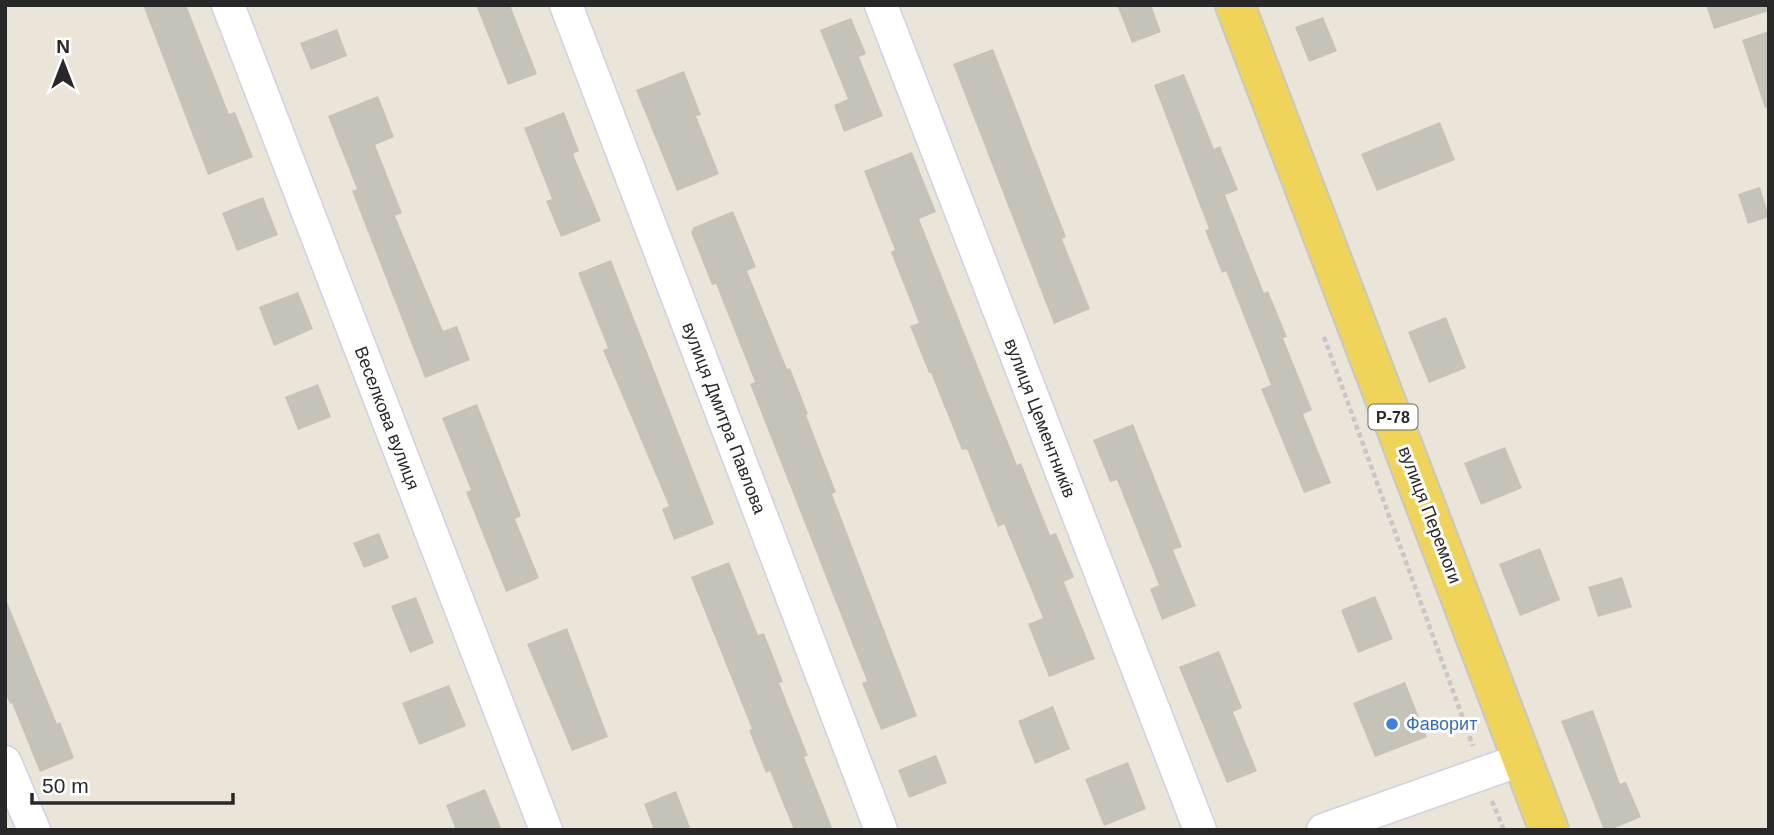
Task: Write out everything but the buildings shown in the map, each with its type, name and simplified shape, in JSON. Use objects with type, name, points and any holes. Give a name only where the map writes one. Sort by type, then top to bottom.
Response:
[{"type":"main road","name":"вулиця Перемоги","points":[[1235,5],[1549,830]]},
{"type":"street","name":"Веселкова вулиця","points":[[228,5],[546,830]]},
{"type":"street","name":"вулиця Дмитра Павлова","points":[[566,5],[881,830]]},
{"type":"street","name":"вулиця Цементників","points":[[881,5],[1200,830]]},
{"type":"street","points":[[1324,830],[1523,759]]},
{"type":"street","points":[[5,762],[34,830]]},
{"type":"path","points":[[1320,328],[1504,830]]},
{"type":"place","name":"Фаворит","points":[[1392,724]]}]
